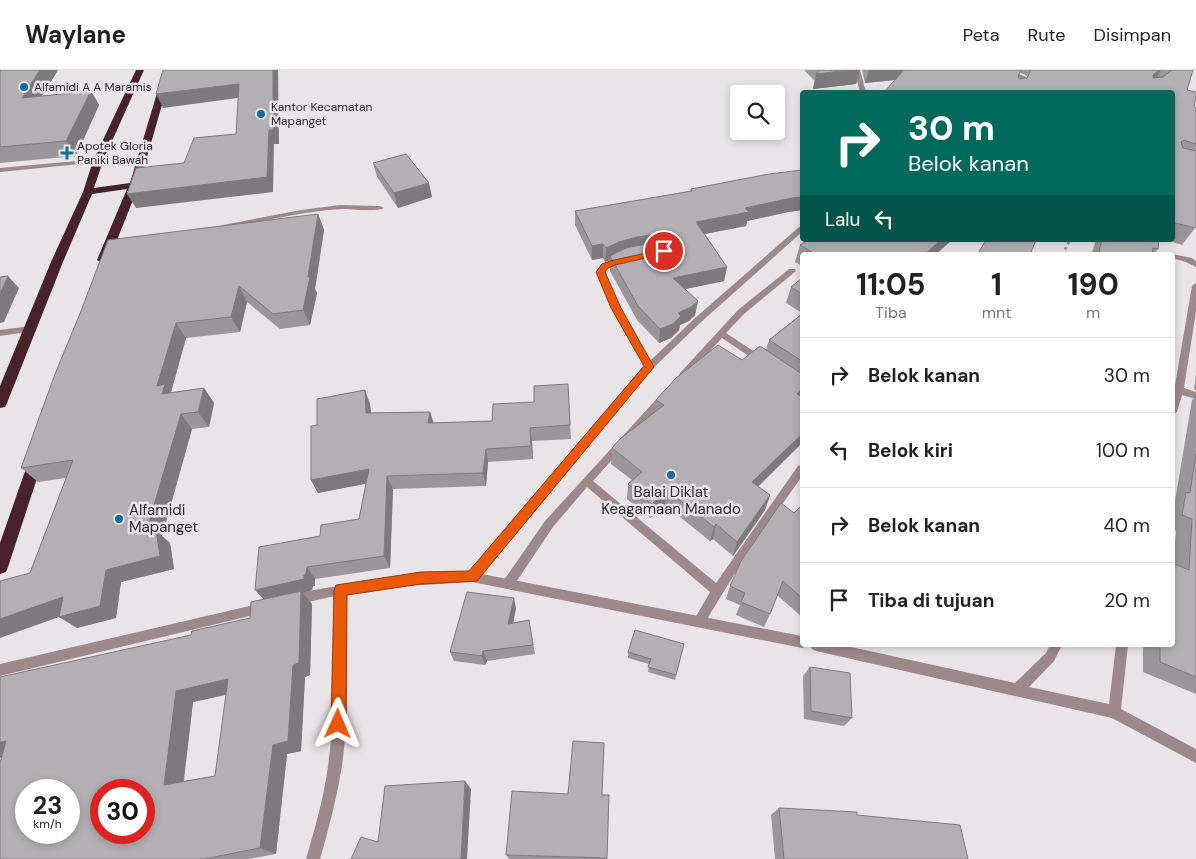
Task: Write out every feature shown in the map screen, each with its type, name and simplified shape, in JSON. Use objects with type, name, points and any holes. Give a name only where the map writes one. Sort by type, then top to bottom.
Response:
[{"type":"highway","points":[[0,402],[56,262],[88,192],[98,161],[140,70]]},
{"type":"highway","points":[[98,275],[112,246],[134,185],[168,70]]},
{"type":"highway","points":[[88,192],[134,185]]},
{"type":"highway","points":[[0,567],[41,445]]},
{"type":"street","points":[[857,70],[862,90]]},
{"type":"street","points":[[1005,70],[1022,77],[1016,90]]},
{"type":"street","points":[[0,170],[98,161]]},
{"type":"street","points":[[210,229],[330,207],[359,206],[380,208]]},
{"type":"street","points":[[472,577],[649,367],[746,276],[800,230]]},
{"type":"street","points":[[1175,257],[1190,260],[1196,265]]},
{"type":"street","points":[[630,259],[605,266],[601,272],[616,308],[649,367]]},
{"type":"street","points":[[508,584],[549,524],[586,481],[741,312],[792,271]]},
{"type":"street","points":[[1196,286],[1176,388],[1196,396]]},
{"type":"street","points":[[0,333],[30,329]]},
{"type":"street","points":[[720,334],[770,366]]},
{"type":"street","points":[[0,379],[12,376]]},
{"type":"street","points":[[700,620],[716,590],[800,472]]},
{"type":"street","points":[[586,481],[716,590]]},
{"type":"street","points":[[0,670],[341,590],[421,578],[472,577],[700,620],[800,642]]},
{"type":"street","points":[[313,859],[335,765],[338,724],[341,590]]},
{"type":"street","points":[[825,647],[1114,712],[1196,756]]},
{"type":"street","points":[[1017,690],[1050,657],[1055,647]]},
{"type":"street","points":[[1114,712],[1122,647]]},
{"type":"building","points":[[0,70],[40,70],[22,98],[91,91],[66,141],[0,147]]},
{"type":"building","points":[[163,70],[273,70],[273,130],[269,130],[267,177],[127,194],[136,168],[184,163],[194,138],[236,134],[239,84],[156,94]]},
{"type":"building","points":[[820,70],[850,70],[816,74]]},
{"type":"building","points":[[904,70],[1021,70],[1018,76],[1019,79],[1027,78],[1031,70],[1159,70],[1153,75],[1153,78],[1163,77],[1172,70],[1193,70],[1187,90],[1196,92],[1194,107],[1196,108],[1196,144],[1184,140],[1181,142],[1183,148],[1196,151],[1195,228],[1175,223],[1175,90],[886,90]]},
{"type":"building","points":[[406,154],[429,183],[394,193],[373,163]]},
{"type":"building","points":[[800,170],[800,197],[745,208],[749,212],[696,222],[727,267],[673,278],[698,301],[691,307],[678,313],[681,316],[673,324],[660,329],[638,306],[610,256],[626,248],[666,240],[671,236],[665,233],[637,237],[606,248],[603,244],[592,246],[575,211],[692,191],[691,189],[769,174]]},
{"type":"building","points":[[318,214],[308,277],[310,277],[303,310],[273,314],[239,286],[231,317],[176,323],[157,386],[165,384],[162,394],[204,388],[198,412],[181,414],[146,532],[156,530],[160,556],[106,570],[100,606],[59,617],[63,597],[0,619],[0,581],[30,573],[73,460],[21,468],[55,374],[108,240]]},
{"type":"building","points":[[804,242],[939,242],[927,252],[812,252],[800,245]]},
{"type":"building","points":[[985,242],[1035,242],[1031,252],[979,252]]},
{"type":"building","points":[[1101,242],[1159,242],[1158,249],[1153,248],[1152,252],[1099,252]]},
{"type":"building","points":[[8,276],[0,294],[0,277]]},
{"type":"building","points":[[800,280],[800,293],[791,287]]},
{"type":"building","points":[[800,316],[800,360],[769,340]]},
{"type":"building","points":[[718,345],[742,360],[760,346],[800,373],[800,391],[797,394],[800,396],[800,436],[752,482],[770,495],[737,542],[716,524],[714,527],[667,490],[652,504],[628,484],[642,472],[612,448],[620,439],[664,405],[656,400],[676,378]]},
{"type":"building","points":[[568,384],[570,425],[530,428],[531,446],[486,449],[483,473],[387,476],[384,556],[307,567],[304,579],[255,590],[259,547],[320,536],[321,525],[359,519],[369,469],[311,480],[311,426],[317,425],[317,399],[365,390],[366,413],[430,412],[428,423],[492,421],[493,404],[534,402],[534,386]]},
{"type":"building","points":[[1196,454],[1196,677],[1160,662],[1160,647],[1175,647],[1175,564],[1189,570],[1192,519],[1182,515],[1186,492],[1190,493]]},
{"type":"building","points":[[781,503],[794,513],[800,507],[800,596],[783,581],[770,614],[741,602],[745,593],[730,586],[741,561]]},
{"type":"building","points":[[301,591],[299,663],[293,665],[288,741],[273,745],[260,848],[204,859],[0,859],[0,763],[6,741],[0,742],[0,677],[191,635],[192,631],[250,618],[251,602]],"holes":[[[228,679],[215,776],[164,785],[176,691]]]},
{"type":"building","points":[[467,592],[514,598],[508,624],[529,620],[533,645],[483,651],[482,656],[450,652]]},
{"type":"building","points":[[635,630],[684,644],[676,675],[648,667],[651,659],[628,652]]},
{"type":"building","points":[[810,667],[850,673],[852,718],[811,711]]},
{"type":"building","points":[[573,741],[604,743],[602,795],[609,795],[607,858],[506,855],[512,791],[568,794]]},
{"type":"building","points":[[465,781],[461,859],[351,859],[361,837],[378,842],[385,786]]},
{"type":"building","points":[[779,808],[857,812],[857,815],[960,825],[968,859],[784,859]]},
{"type":"place","name":"Alfamidi A A Maramis","points":[[24,87]]},
{"type":"place","name":"Kantor Kecamatan Mapanget","points":[[261,114]]},
{"type":"place","name":"Apotek Gloria Paniki Bawah","points":[[67,153]]},
{"type":"place","name":"Balai Diklat Keagamaan Manado","points":[[671,475]]},
{"type":"place","name":"Alfamidi Mapanget","points":[[119,519]]},
{"type":"route","points":[[338,724],[341,590],[421,578],[472,577],[649,367],[616,308],[601,272],[605,266],[613,262],[664,251]]}]
